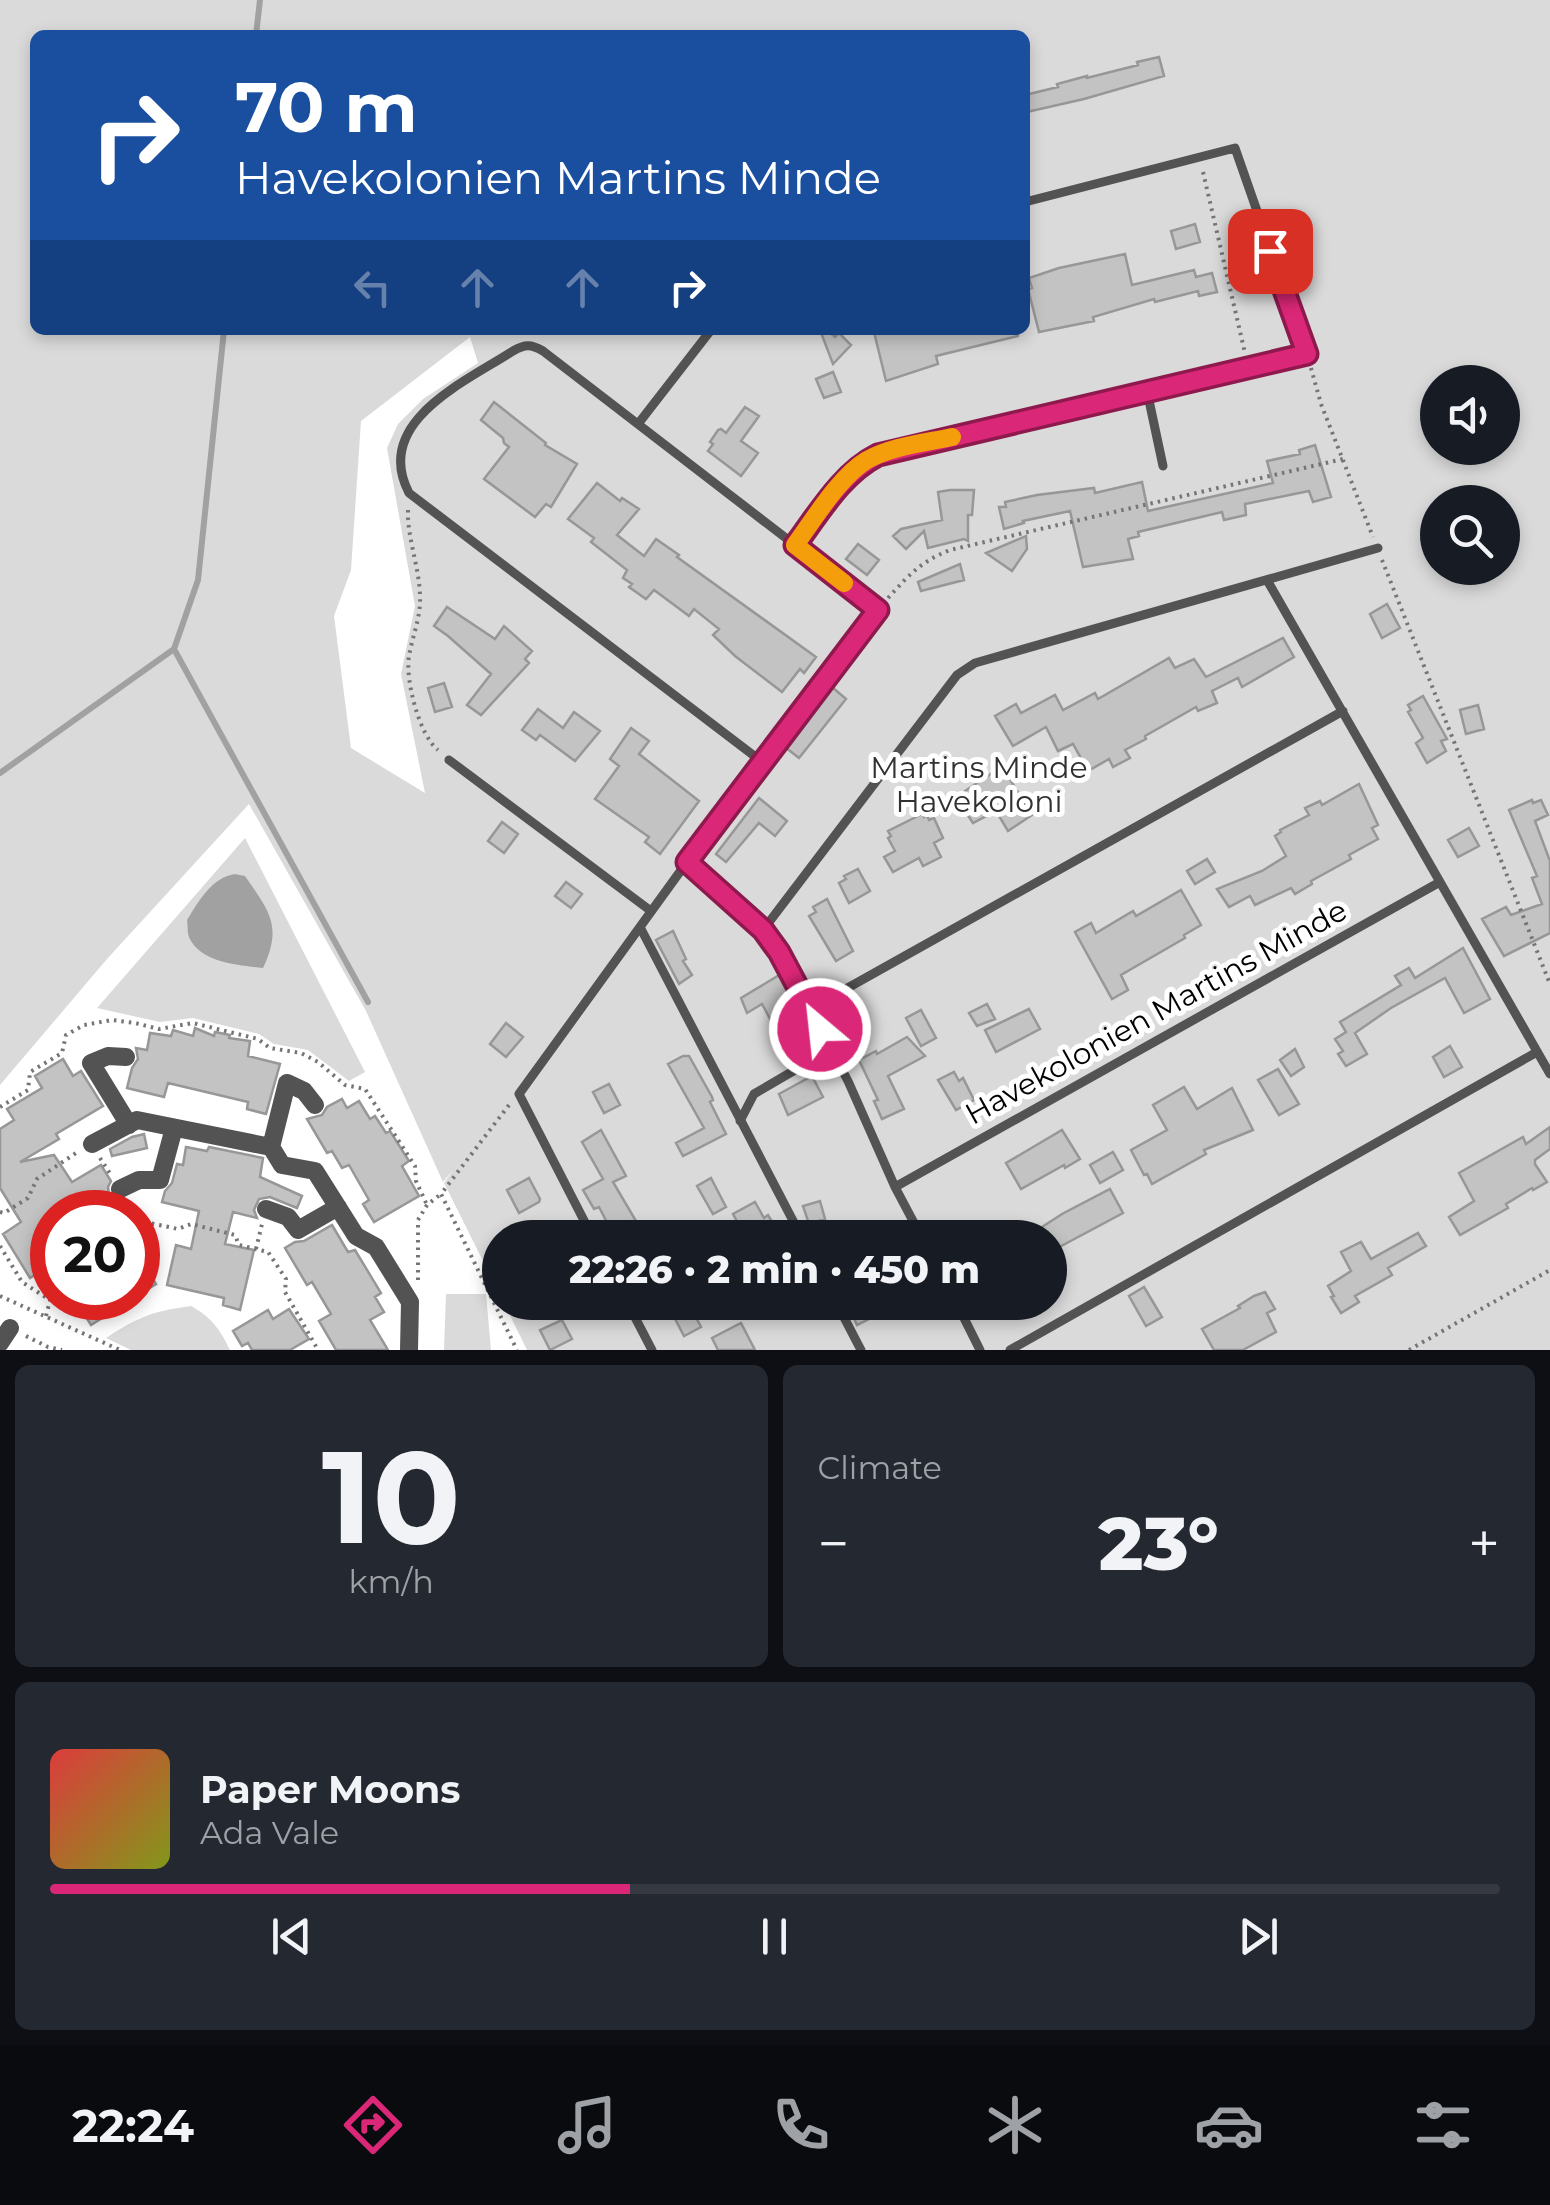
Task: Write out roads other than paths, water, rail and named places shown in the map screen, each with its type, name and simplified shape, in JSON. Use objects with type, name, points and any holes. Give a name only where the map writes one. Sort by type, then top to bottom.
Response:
[{"type":"street","points":[[126,1057],[108,1056],[92,1063],[129,1125]]},
{"type":"street","points":[[271,1147],[288,1083],[304,1091],[314,1105]]},
{"type":"street","points":[[92,1144],[137,1120],[271,1147],[282,1164],[316,1172],[356,1236],[376,1247],[410,1302],[410,1350]]},
{"type":"street","points":[[120,1190],[139,1180],[160,1180],[174,1128]]},
{"type":"street","points":[[266,1209],[288,1217],[298,1230],[338,1207]]},
{"type":"lane","points":[[795,545],[846,479],[878,455],[1307,354],[1234,148],[1030,201]]},
{"type":"lane","points":[[638,424],[707,335]]},
{"type":"lane","points":[[584,1220],[518,1094],[761,761],[878,610],[532,345],[525,344],[434,402],[410,428],[403,442],[400,467],[409,493],[761,761]]},
{"type":"lane","points":[[1147,391],[1163,466]]},
{"type":"lane","points":[[763,930],[957,674],[975,663],[1378,548]]},
{"type":"lane","points":[[1268,580],[1550,1074]]},
{"type":"lane","points":[[810,1009],[1343,712]]},
{"type":"lane","points":[[449,760],[651,911]]},
{"type":"lane","points":[[687,862],[763,930],[779,952],[913,1220]]},
{"type":"lane","name":"Havekolonien Martins Minde","points":[[895,1186],[1440,882]]},
{"type":"lane","points":[[640,927],[792,1220]]},
{"type":"lane","points":[[740,1121],[754,1094],[831,1050]]},
{"type":"lane","points":[[1010,1350],[1537,1052]]},
{"type":"lane","points":[[636,1320],[652,1350]]},
{"type":"lane","points":[[845,1320],[861,1350]]},
{"type":"lane","points":[[965,1320],[980,1350]]},
{"type":"waterway","points":[[257,30],[260,0]]},
{"type":"waterway","points":[[0,773],[174,649],[198,580],[223,335]]},
{"type":"waterway","points":[[174,649],[368,1002]]},
{"type":"park label","name":"Martins Minde Havekoloni","points":[[979,784]]}]
